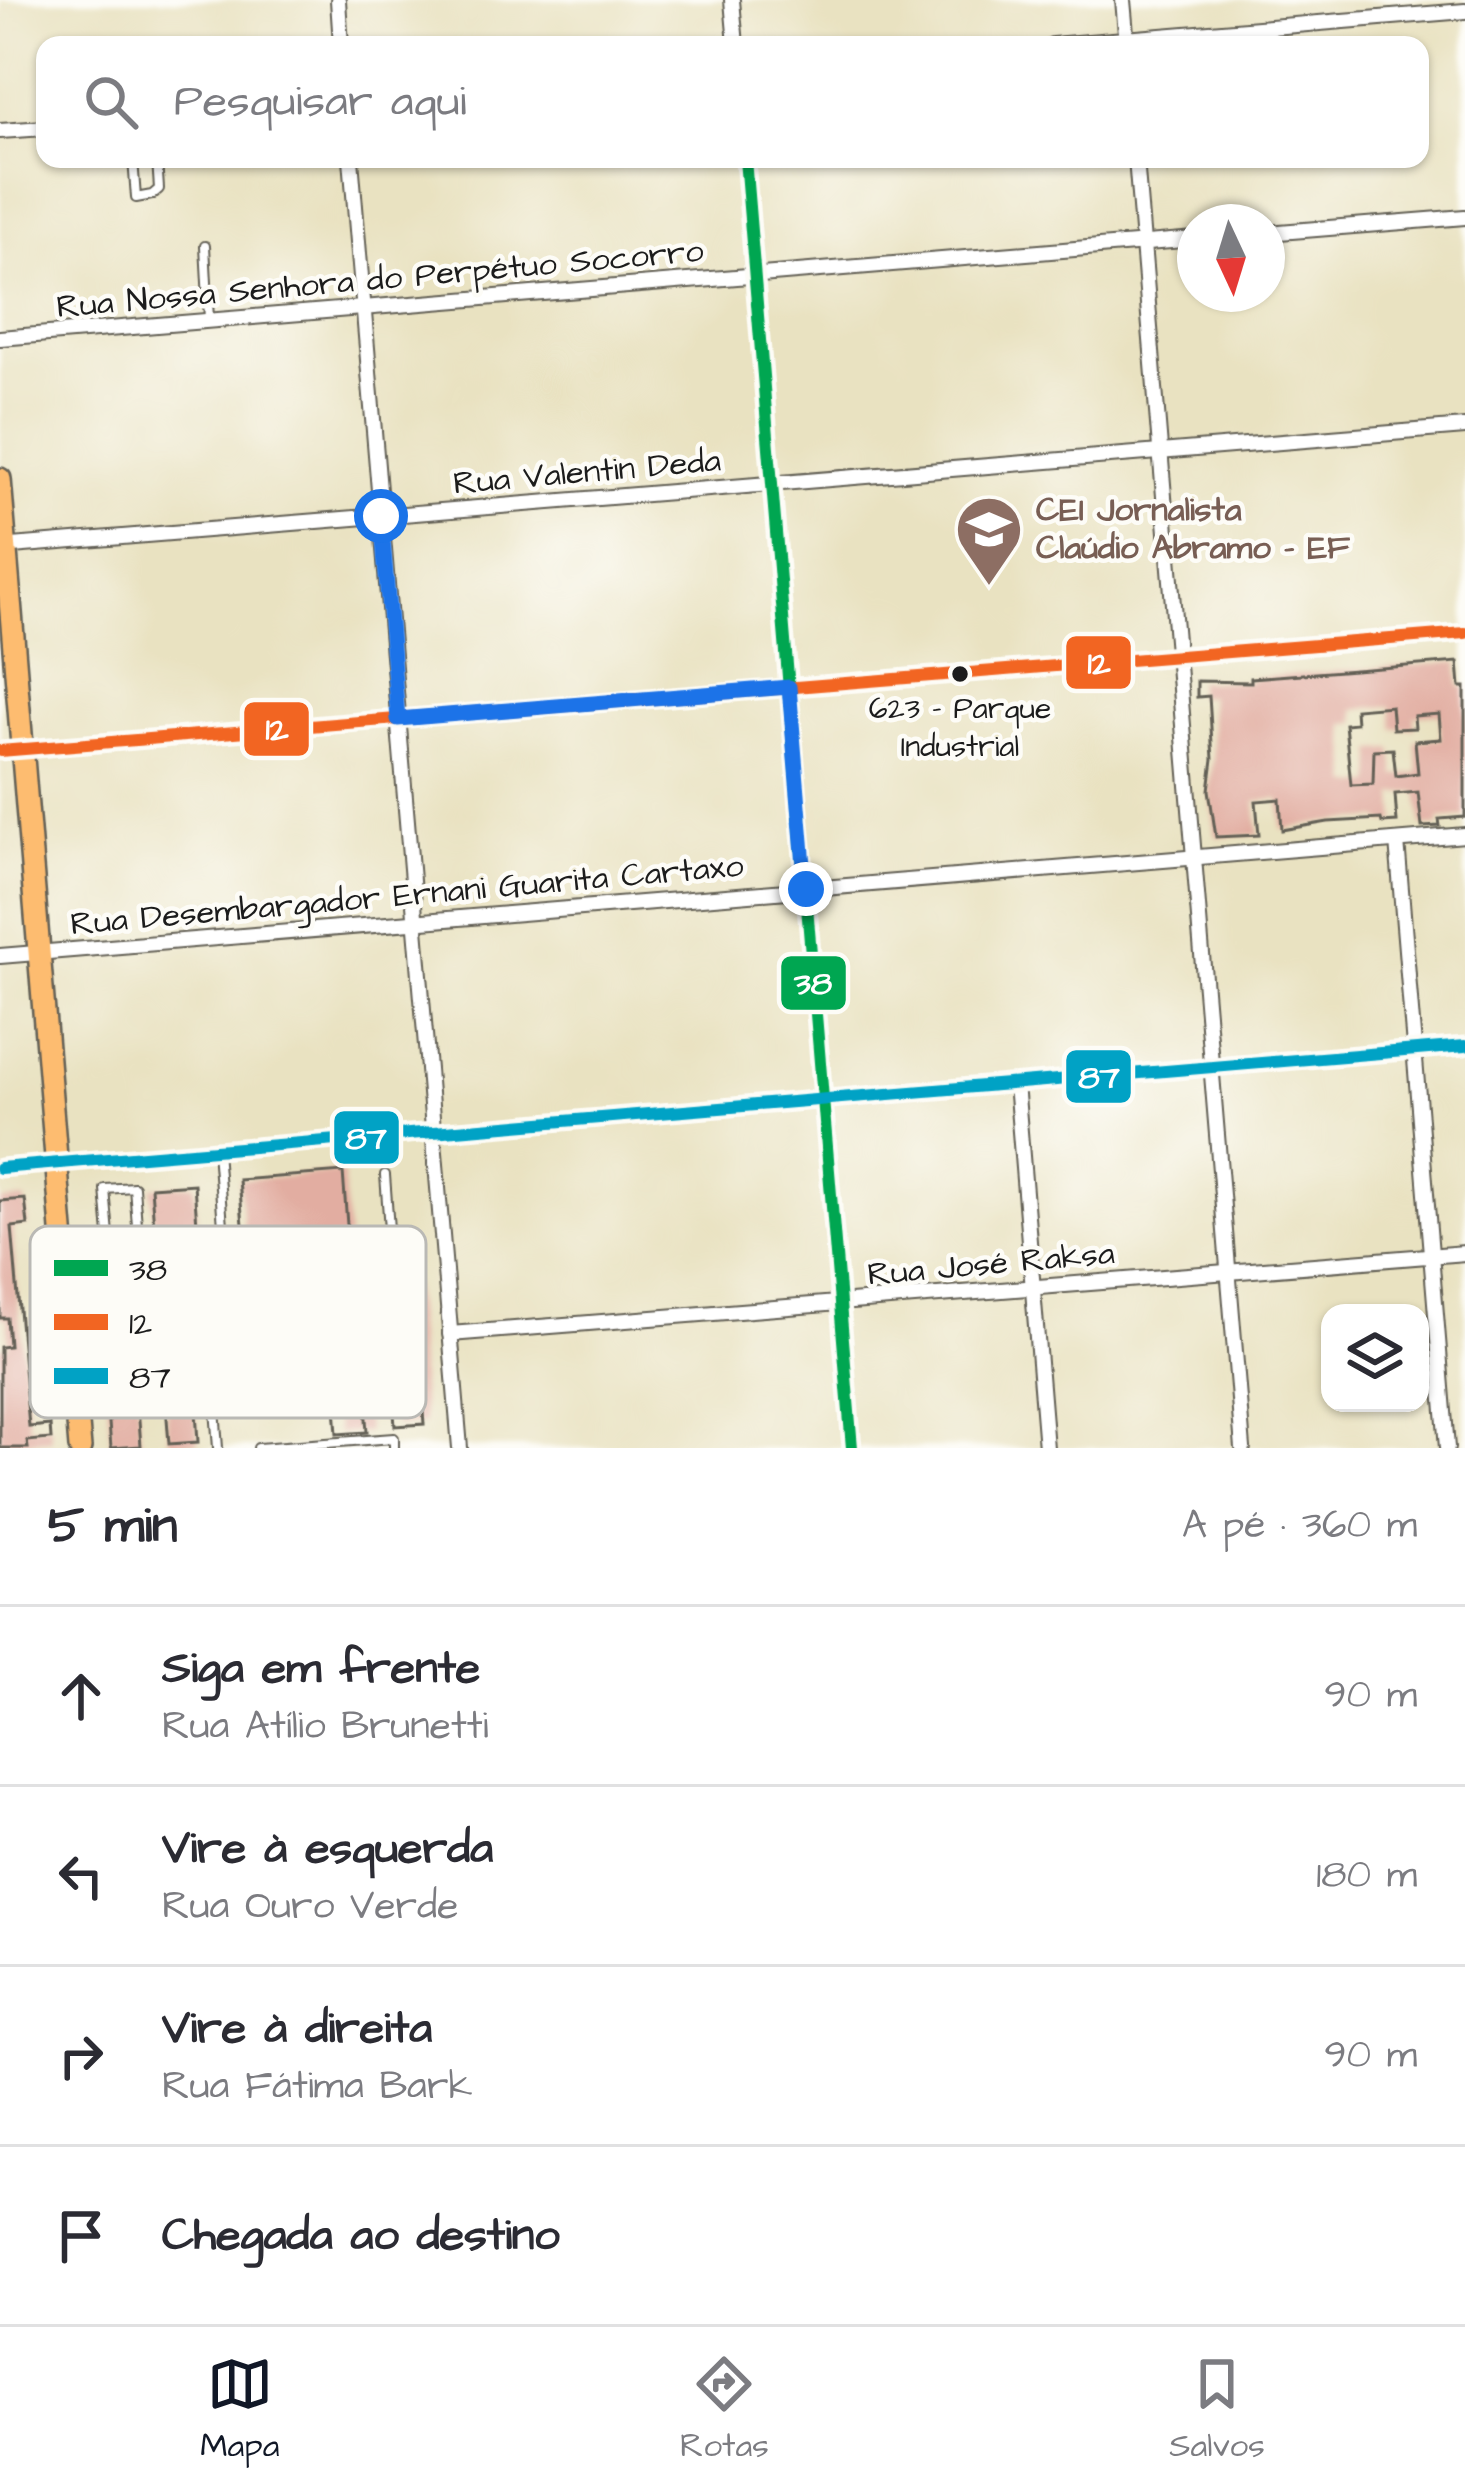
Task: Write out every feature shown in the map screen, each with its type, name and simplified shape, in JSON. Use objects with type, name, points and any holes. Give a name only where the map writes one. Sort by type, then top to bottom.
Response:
[{"type":"main road","points":[[0,479],[11,750],[40,952],[62,1226]]},
{"type":"main road","points":[[78,1418],[80,1448]]},
{"type":"street","points":[[338,0],[340,36]]},
{"type":"street","points":[[732,0],[735,36]]},
{"type":"street","points":[[1123,0],[1126,36]]},
{"type":"street","points":[[1192,36],[1465,11]]},
{"type":"street","points":[[0,131],[36,129]]},
{"type":"street","points":[[352,168],[460,1448]]},
{"type":"street","points":[[746,168],[852,1448]]},
{"type":"street","points":[[1137,168],[1243,1448]]},
{"type":"street","points":[[1285,232],[1465,217]]},
{"type":"street","name":"Rua Nossa Senhora do Perpétuo Socorro","points":[[0,338],[1177,241]]},
{"type":"street","name":"Rua Valentin Deda","points":[[3,547],[1465,427]]},
{"type":"street","points":[[11,750],[1465,633]]},
{"type":"street","name":"Rua Desembargador Ernani Guarita Cartaxo","points":[[0,956],[1465,835]]},
{"type":"street","points":[[1397,841],[1447,1448]]},
{"type":"street","points":[[0,1168],[1465,1046]]},
{"type":"street","points":[[1016,1083],[1046,1448]]},
{"type":"street","name":"Rua José Raksa","points":[[450,1334],[1465,1252]]},
{"type":"lane","points":[[134,168],[136,198],[152,196],[159,189],[158,168]]},
{"type":"lane","points":[[205,246],[208,321]]},
{"type":"lane","points":[[217,1150],[223,1226]]},
{"type":"lane","points":[[385,1174],[389,1226]]},
{"type":"lane","points":[[108,1226],[105,1189],[134,1186],[137,1226]]},
{"type":"lane","points":[[216,1418],[218,1448]]},
{"type":"lane","points":[[258,1448],[394,1438],[394,1448]]},
{"type":"building","points":[[1458,662],[1460,687],[1465,687],[1465,817],[1439,819],[1440,826],[1422,827],[1418,792],[1395,794],[1397,822],[1328,822],[1282,830],[1280,799],[1256,801],[1259,835],[1216,837],[1209,790],[1213,759],[1209,696],[1197,697],[1197,681],[1251,682],[1251,678]],"holes":[[[1391,706],[1393,729],[1415,728],[1414,716],[1439,714],[1441,739],[1415,741],[1418,773],[1396,776],[1393,749],[1374,750],[1373,784],[1351,785],[1345,724],[1356,723],[1355,709]]]},
{"type":"building","points":[[343,1172],[347,1226],[243,1226],[239,1180]]},
{"type":"building","points":[[194,1184],[197,1226],[154,1226],[151,1187]]},
{"type":"building","points":[[25,1199],[28,1225],[12,1227],[29,1427],[50,1425],[51,1439],[27,1441],[28,1448],[0,1448],[0,1347],[9,1346],[7,1318],[0,1318],[0,1201]]},
{"type":"building","points":[[109,1418],[139,1418],[141,1446],[111,1448]]},
{"type":"building","points":[[167,1418],[196,1418],[198,1442],[169,1444]]},
{"type":"building","points":[[336,1418],[366,1418],[367,1432],[337,1434]]},
{"type":"building","points":[[394,1418],[424,1418],[424,1424],[395,1426]]},
{"type":"transit line","name":"38","points":[[746,168],[852,1448]]},
{"type":"transit line","name":"12","points":[[0,751],[1465,633]]},
{"type":"transit line","name":"87","points":[[0,1168],[1465,1046]]},
{"type":"place","name":"CEI Jornalista Claúdio Abramo - EF","points":[[989,588]]},
{"type":"place","name":"623 - Parque Industrial","points":[[960,674]]},
{"type":"route","points":[[381,516],[398,719],[789,687],[806,889]]}]
